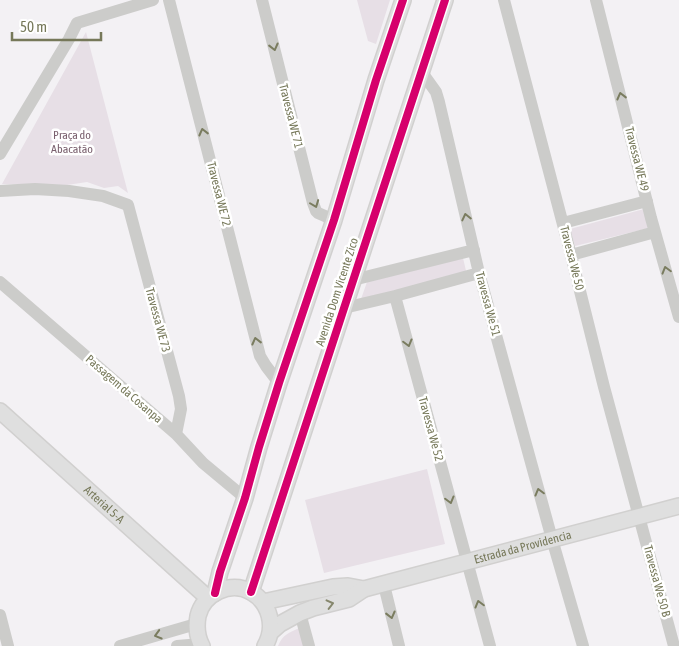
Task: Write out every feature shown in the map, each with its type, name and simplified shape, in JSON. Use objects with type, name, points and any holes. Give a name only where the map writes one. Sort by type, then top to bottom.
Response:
[{"type":"main road","name":"Avenida Dom Vicente Zico","points":[[196,624],[200,610],[212,596],[245,498],[279,383],[334,220],[376,80],[403,0]]},
{"type":"main road","name":"Avenida Dom Vicente Zico","points":[[251,592],[445,0]]},
{"type":"main road","name":"Arterial 5-A","points":[[0,411],[212,596]]},
{"type":"main road","name":"Estrada da Providencia","points":[[263,602],[333,588],[348,586],[364,589],[384,585],[679,506]]},
{"type":"main road","points":[[212,596],[224,589],[233,588],[251,592],[263,602],[270,616],[268,639]]},
{"type":"main road","name":"Estrada da Providencia","points":[[268,639],[280,624],[300,613],[349,599],[364,589]]},
{"type":"main road","points":[[196,624],[201,645]]},
{"type":"street","points":[[0,154],[69,39],[77,22],[154,0]]},
{"type":"street","name":"Travessa WE 72","points":[[169,0],[260,356],[279,383]]},
{"type":"street","name":"Travessa WE 71","points":[[262,0],[313,203],[318,213],[334,220]]},
{"type":"street","name":"Travessa We 50","points":[[504,0],[604,386],[640,516]]},
{"type":"street","name":"Travessa WE 49","points":[[596,0],[655,232],[679,317]]},
{"type":"street","name":"Travessa We 51","points":[[421,71],[436,92],[439,102],[479,273],[583,646]]},
{"type":"street","name":"Travessa WE 73","points":[[0,191],[35,189],[69,191],[103,196],[128,205],[180,396],[181,409],[176,434]]},
{"type":"street","points":[[563,223],[647,201]]},
{"type":"street","points":[[571,255],[655,232]]},
{"type":"street","points":[[353,280],[474,250]]},
{"type":"street","points":[[344,308],[479,273]]},
{"type":"street","name":"Passagem da Cosanpa","points":[[0,282],[176,434],[203,463],[245,498]]},
{"type":"street","name":"Travessa We 52","points":[[395,296],[490,646]]},
{"type":"street","name":"Travessa We 50 B","points":[[640,516],[674,646]]},
{"type":"street","points":[[384,585],[399,646]]},
{"type":"street","points":[[300,613],[309,646]]},
{"type":"street","points":[[0,615],[8,646]]},
{"type":"street","points":[[120,646],[196,624]]},
{"type":"street","points":[[177,646],[201,645]]},
{"type":"green space","points":[[357,0],[390,0],[376,44],[368,41]]},
{"type":"green space","name":"Praça do Abacatão","points":[[86,32],[128,193],[118,186],[104,188],[87,182],[67,185],[2,184]]},
{"type":"green space","points":[[644,209],[649,228],[575,246],[570,229]]},
{"type":"green space","points":[[463,258],[467,275],[361,299],[367,282]]},
{"type":"green space","points":[[427,469],[445,544],[324,573],[305,500]]},
{"type":"green space","points":[[299,628],[304,646],[278,646],[284,636]]},
{"type":"cycle path","points":[[215,593],[279,383],[334,220],[376,80],[403,0]]},
{"type":"cycle path","points":[[251,592],[445,0]]}]
